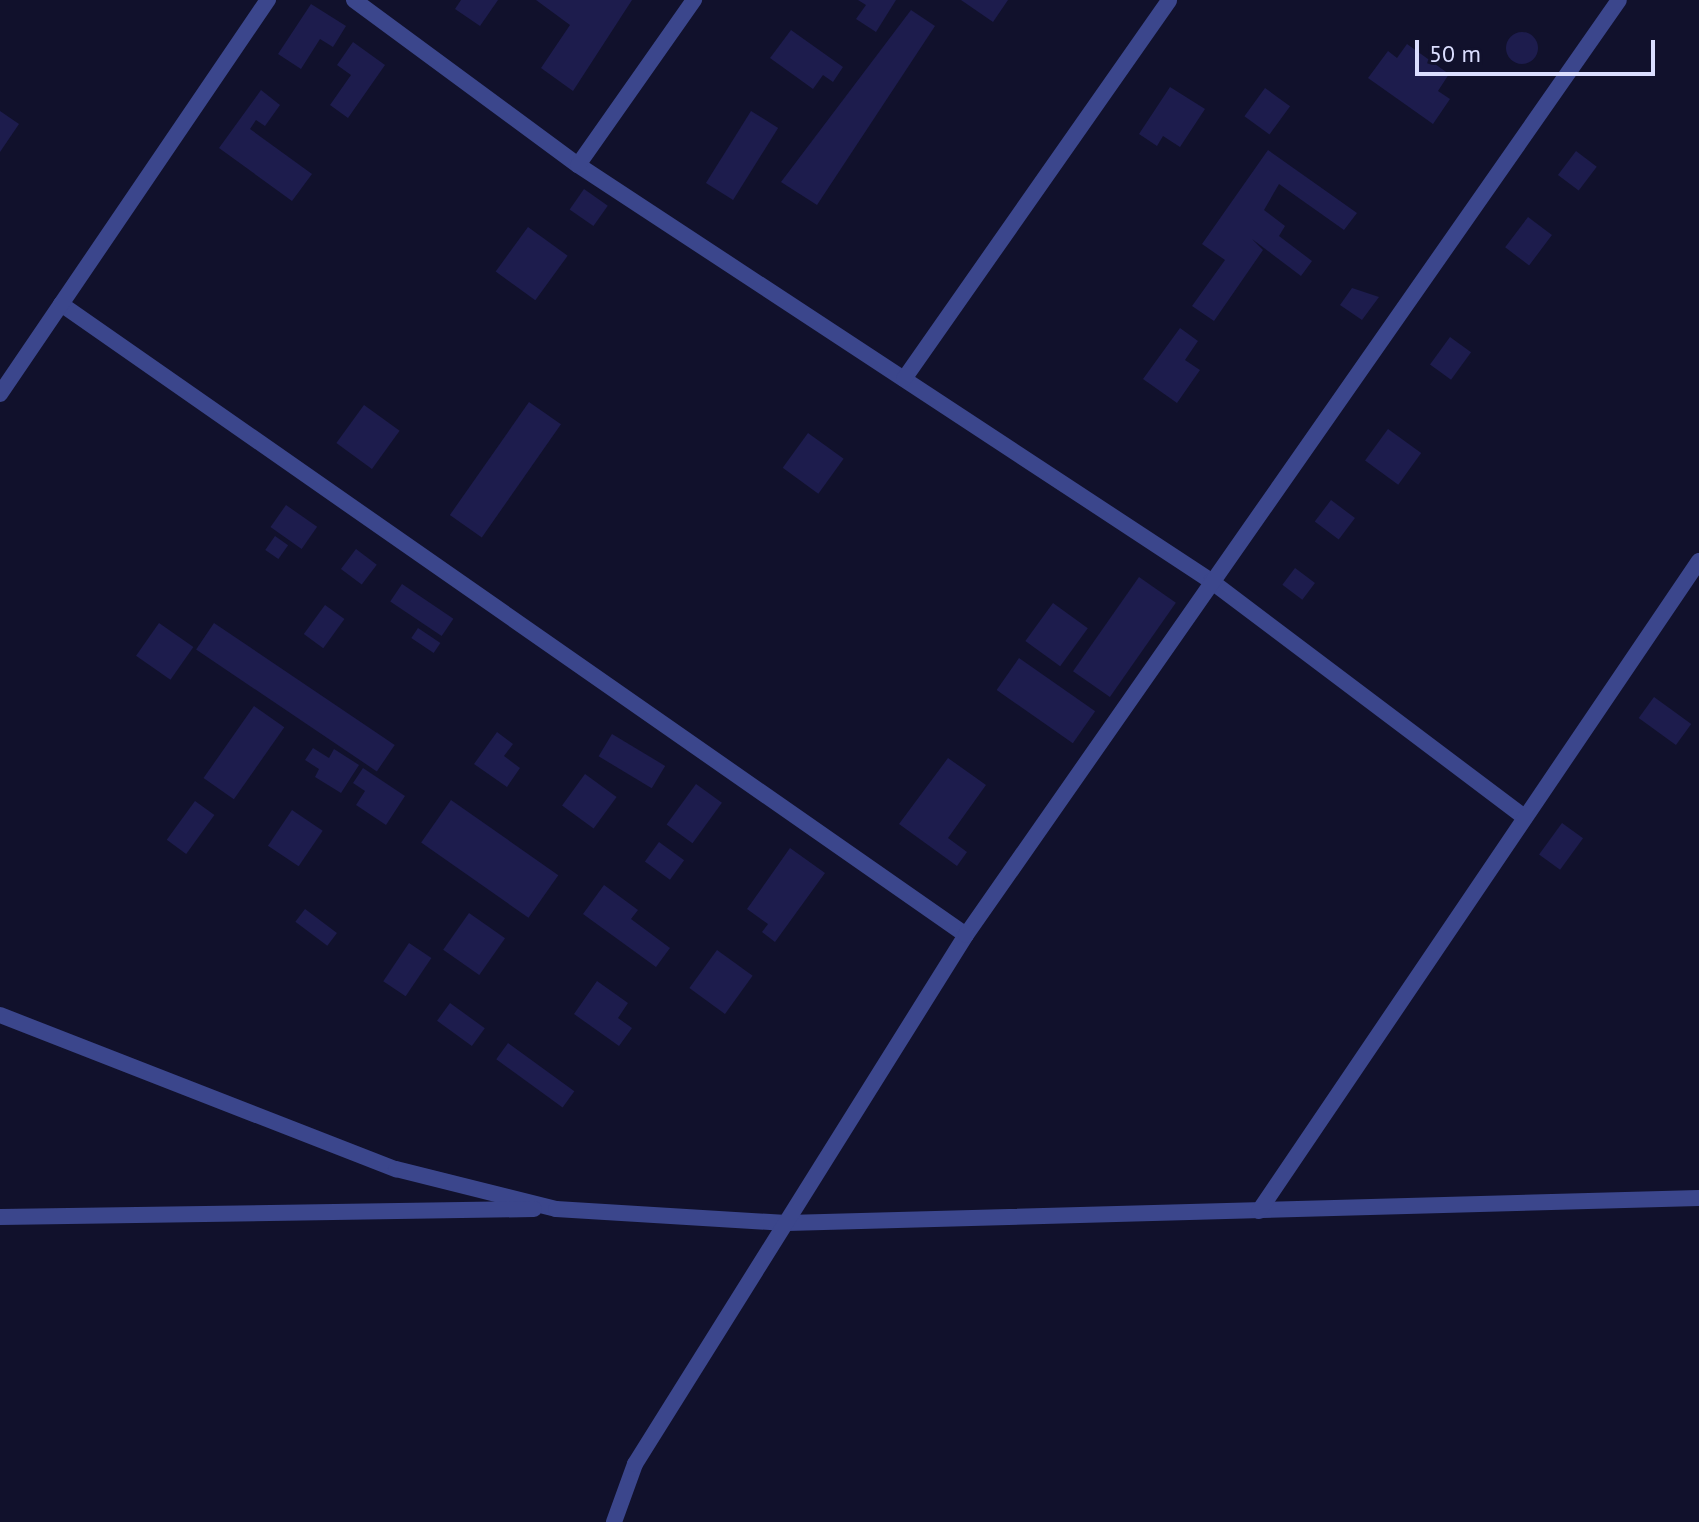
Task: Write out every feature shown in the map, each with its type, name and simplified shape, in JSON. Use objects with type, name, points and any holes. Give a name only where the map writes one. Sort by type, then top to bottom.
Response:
[{"type":"street","points":[[0,394],[268,0]]},
{"type":"street","points":[[354,0],[578,165],[1211,581],[1525,818]]},
{"type":"street","points":[[578,165],[694,0]]},
{"type":"street","points":[[904,379],[1169,0]]},
{"type":"street","points":[[614,1522],[635,1464],[966,935],[1619,0]]},
{"type":"street","points":[[61,304],[966,935]]},
{"type":"street","points":[[1259,1211],[1699,561]]},
{"type":"street","points":[[0,1015],[396,1169],[556,1209]]},
{"type":"street","points":[[0,1217],[556,1209],[787,1223],[1699,1198]]},
{"type":"building","points":[[461,0],[498,0],[480,26],[455,9]]},
{"type":"building","points":[[536,0],[632,0],[573,91],[541,68],[570,25]]},
{"type":"building","points":[[858,0],[896,0],[876,32],[856,19],[866,5]]},
{"type":"building","points":[[961,0],[1008,0],[993,22]]},
{"type":"building","points":[[311,4],[346,26],[333,47],[320,39],[301,69],[278,54]]},
{"type":"building","points":[[911,10],[935,26],[817,205],[781,182]]},
{"type":"building","points":[[791,30],[843,67],[833,82],[823,75],[813,89],[770,58]]},
{"type":"building","points":[[1522,32],[1533,37],[1538,48],[1533,59],[1522,64],[1511,59],[1506,48],[1511,37]]},
{"type":"building","points":[[353,42],[385,65],[348,118],[330,105],[351,75],[337,65]]},
{"type":"building","points":[[1407,44],[1449,74],[1438,91],[1450,99],[1433,124],[1368,78],[1388,51],[1397,58]]},
{"type":"building","points":[[1170,87],[1205,109],[1180,147],[1163,136],[1157,146],[1139,134]]},
{"type":"building","points":[[1265,88],[1290,106],[1270,135],[1244,116]]},
{"type":"building","points":[[261,90],[280,105],[265,126],[256,120],[250,129],[312,174],[292,201],[219,148]]},
{"type":"building","points":[[0,111],[19,124],[0,152]]},
{"type":"building","points":[[751,111],[778,128],[733,200],[706,183]]},
{"type":"building","points":[[1268,150],[1357,213],[1344,230],[1279,184],[1264,210],[1285,226],[1279,236],[1312,261],[1301,276],[1252,239],[1263,250],[1214,321],[1192,306],[1225,260],[1202,244]]},
{"type":"building","points":[[1576,151],[1597,167],[1579,191],[1558,175]]},
{"type":"building","points":[[584,189],[608,206],[593,226],[570,209]]},
{"type":"building","points":[[1528,217],[1552,235],[1529,265],[1505,247]]},
{"type":"building","points":[[528,227],[568,256],[535,300],[496,271]]},
{"type":"building","points":[[1352,288],[1379,297],[1362,320],[1340,305]]},
{"type":"building","points":[[1180,328],[1198,341],[1185,360],[1200,370],[1177,403],[1143,379]]},
{"type":"building","points":[[1450,337],[1471,352],[1451,380],[1430,365]]},
{"type":"building","points":[[529,402],[561,424],[482,537],[450,515]]},
{"type":"building","points":[[364,405],[400,431],[372,469],[336,443]]},
{"type":"building","points":[[1388,429],[1421,453],[1398,485],[1365,461]]},
{"type":"building","points":[[808,433],[844,459],[818,494],[783,468]]},
{"type":"building","points":[[1331,500],[1355,518],[1339,540],[1315,522]]},
{"type":"building","points":[[286,505],[317,527],[302,549],[271,527]]},
{"type":"building","points":[[275,536],[288,545],[278,559],[265,550]]},
{"type":"building","points":[[356,549],[377,565],[362,585],[341,569]]},
{"type":"building","points":[[1295,568],[1315,583],[1302,600],[1282,585]]},
{"type":"building","points":[[1139,577],[1176,603],[1110,697],[1073,671]]},
{"type":"building","points":[[402,584],[453,619],[442,636],[390,601]]},
{"type":"building","points":[[1053,603],[1088,628],[1060,666],[1025,641]]},
{"type":"building","points":[[325,605],[344,619],[323,648],[304,634]]},
{"type":"building","points":[[159,623],[193,647],[170,680],[136,656]]},
{"type":"building","points":[[214,623],[395,745],[377,771],[196,650]]},
{"type":"building","points":[[418,628],[440,643],[434,653],[411,638]]},
{"type":"building","points":[[1019,658],[1095,711],[1073,743],[997,690]]},
{"type":"building","points":[[1654,697],[1691,724],[1676,745],[1639,718]]},
{"type":"building","points":[[254,706],[284,727],[234,799],[204,778]]},
{"type":"building","points":[[497,732],[513,744],[504,756],[520,768],[507,787],[474,764]]},
{"type":"building","points":[[612,734],[665,766],[652,788],[599,756]]},
{"type":"building","points":[[313,748],[329,758],[334,749],[359,765],[341,793],[315,777],[319,769],[305,760]]},
{"type":"building","points":[[948,758],[986,785],[948,838],[967,852],[957,866],[899,824]]},
{"type":"building","points":[[363,768],[405,796],[386,825],[356,805],[365,791],[353,783]]},
{"type":"building","points":[[585,774],[617,797],[594,828],[562,806]]},
{"type":"building","points":[[696,784],[722,803],[692,843],[667,824]]},
{"type":"building","points":[[451,800],[558,875],[528,918],[421,843]]},
{"type":"building","points":[[195,801],[214,815],[186,854],[167,840]]},
{"type":"building","points":[[292,810],[323,831],[299,866],[268,846]]},
{"type":"building","points":[[1562,823],[1583,838],[1560,870],[1539,855]]},
{"type":"building","points":[[659,842],[684,860],[670,880],[645,861]]},
{"type":"building","points":[[790,848],[825,873],[775,942],[762,932],[768,924],[747,909]]},
{"type":"building","points":[[604,885],[638,910],[631,919],[670,948],[656,967],[583,914]]},
{"type":"building","points":[[305,909],[337,933],[327,946],[295,922]]},
{"type":"building","points":[[469,913],[505,938],[479,975],[443,950]]},
{"type":"building","points":[[409,943],[431,958],[406,996],[383,981]]},
{"type":"building","points":[[717,950],[753,976],[725,1014],[689,988]]},
{"type":"building","points":[[597,981],[628,1003],[618,1018],[632,1028],[619,1046],[574,1014]]},
{"type":"building","points":[[450,1003],[485,1028],[472,1046],[437,1021]]},
{"type":"building","points":[[508,1043],[574,1091],[563,1107],[496,1059]]}]
